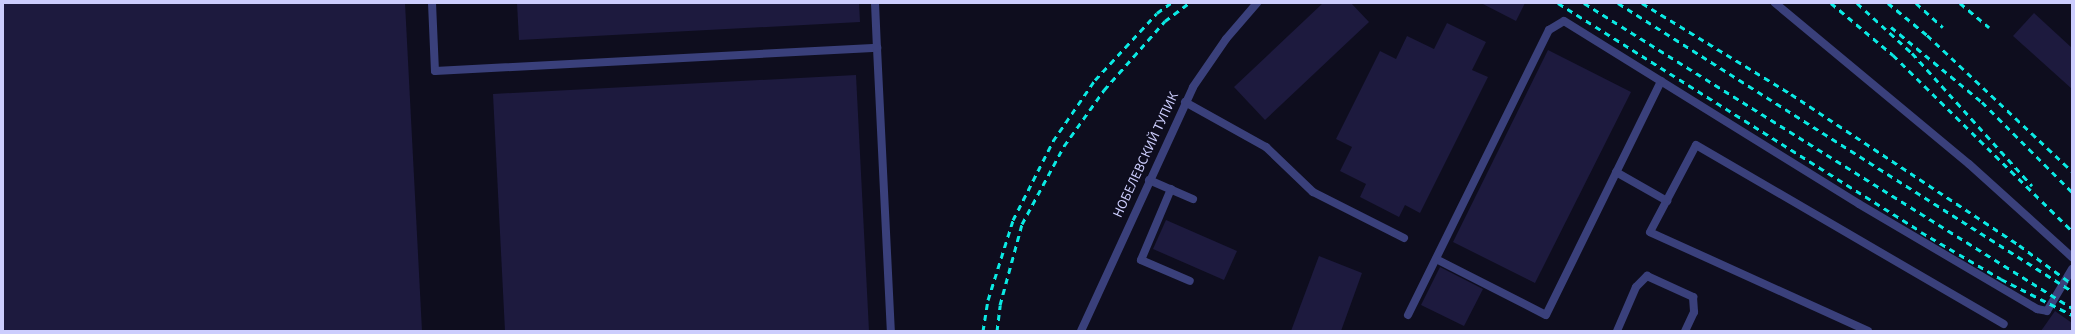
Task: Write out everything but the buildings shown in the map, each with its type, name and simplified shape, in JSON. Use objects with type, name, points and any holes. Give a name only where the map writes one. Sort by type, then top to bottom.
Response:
[{"type":"street","points":[[432,3],[435,71],[877,48]]},
{"type":"street","points":[[875,3],[891,331]]},
{"type":"street","name":"НОБЕЛЕВСКИЙ ТУПИК","points":[[1081,331],[1185,102],[1226,39],[1257,3]]},
{"type":"street","points":[[1775,3],[1969,164],[2072,257]]},
{"type":"street","points":[[1408,315],[1549,30],[1556,24],[1564,21],[1573,24],[1661,81],[1859,204],[2042,312],[2047,311],[2072,269]]},
{"type":"street","points":[[1436,259],[1546,315],[1661,81]]},
{"type":"street","points":[[1185,102],[1266,147],[1313,192],[1404,238]]},
{"type":"street","points":[[1868,331],[1650,232],[1696,145],[2004,324]]},
{"type":"street","points":[[1616,172],[1667,201]]},
{"type":"street","points":[[1149,180],[1193,199]]},
{"type":"street","points":[[1171,189],[1141,260],[1190,281]]},
{"type":"street","points":[[1617,331],[1636,287],[1646,276],[1693,297],[1694,312],[1685,331]]},
{"type":"railway","points":[[983,331],[988,300],[1013,220],[1053,141],[1095,80],[1157,13],[1171,3]]},
{"type":"railway","points":[[997,331],[1000,305],[1022,224],[1064,146],[1104,90],[1165,21],[1189,3]]},
{"type":"railway","points":[[1558,3],[1921,232],[2001,279],[2072,315]]},
{"type":"railway","points":[[1584,3],[2072,308]]},
{"type":"railway","points":[[1618,3],[2072,291]]},
{"type":"railway","points":[[1642,3],[1791,94],[2019,245],[2072,284]]},
{"type":"railway","points":[[1831,3],[1893,55],[2072,231]]},
{"type":"railway","points":[[1857,3],[1912,53],[2032,186]]},
{"type":"railway","points":[[1888,3],[1927,35],[2072,171]]},
{"type":"railway","points":[[1916,3],[1943,27]]},
{"type":"railway","points":[[1960,3],[1989,27]]},
{"type":"railway","points":[[1891,27],[1982,102],[2072,192]]}]
